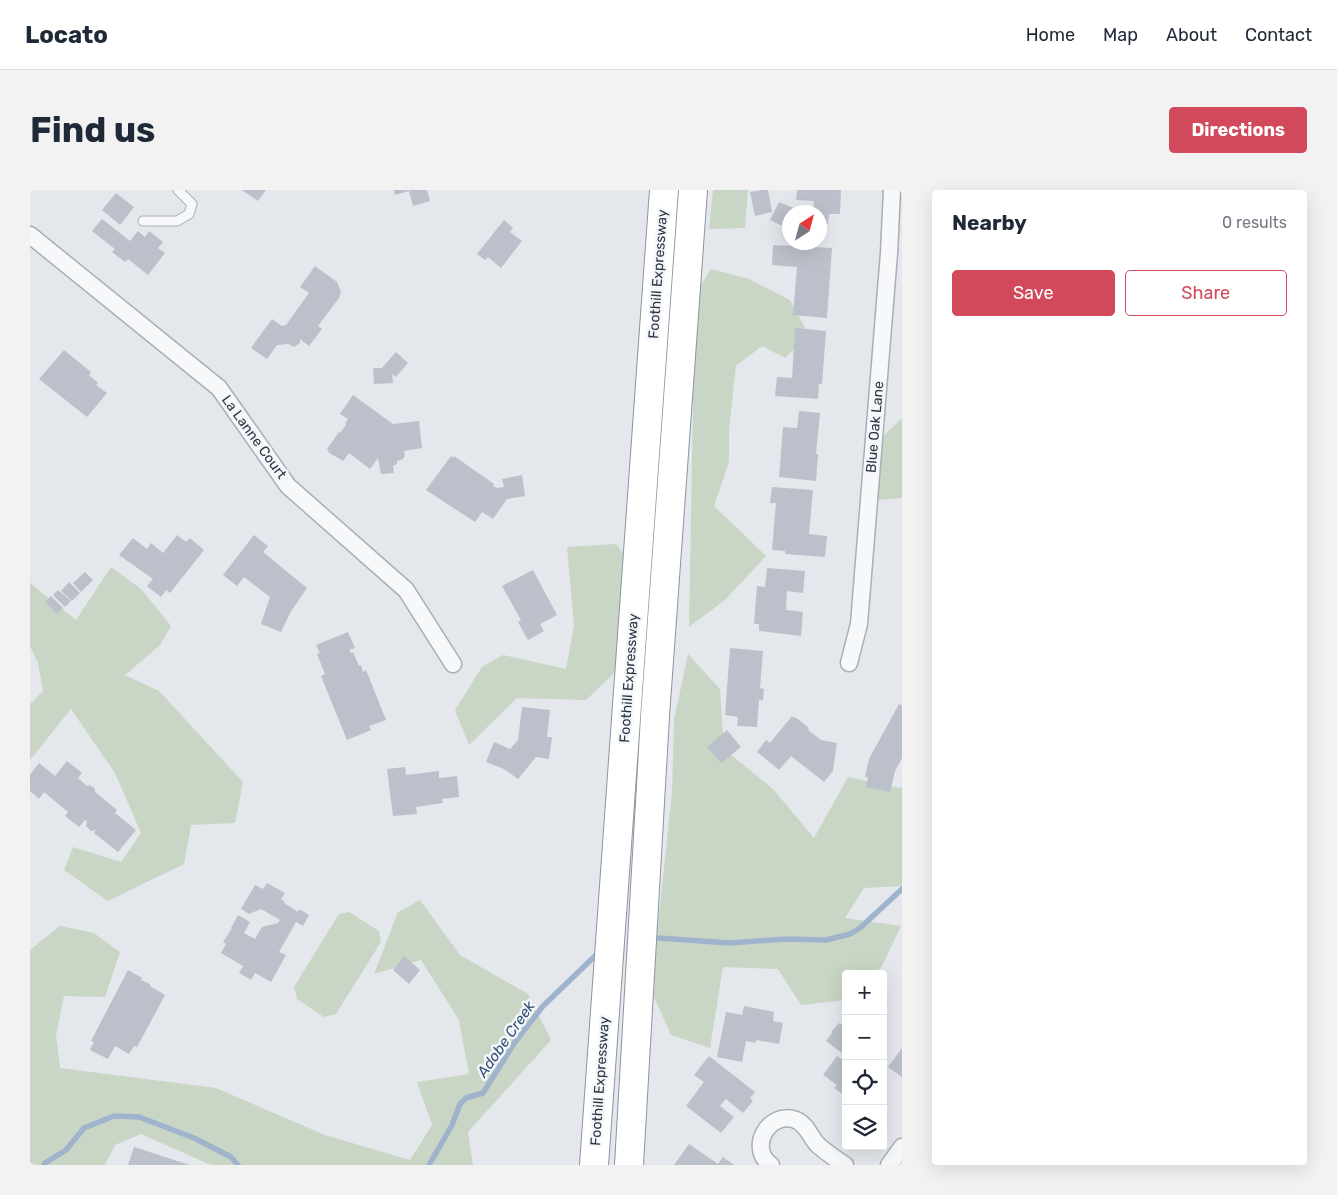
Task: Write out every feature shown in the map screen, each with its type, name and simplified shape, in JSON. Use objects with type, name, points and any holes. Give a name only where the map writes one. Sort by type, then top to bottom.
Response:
[{"type":"highway","name":"Foothill Expressway","points":[[594,1165],[664,190]]},
{"type":"highway","name":"Foothill Expressway","points":[[629,1165],[655,716],[693,190]]},
{"type":"street","name":"Blue Oak Lane","points":[[849,663],[859,624],[896,253],[892,190]]},
{"type":"street","name":"La Lanne Court","points":[[30,235],[219,388],[288,486],[406,590],[453,664]]},
{"type":"street","points":[[771,1165],[762,1154],[760,1144],[762,1134],[773,1122],[787,1118],[797,1120],[806,1127],[818,1145],[844,1165]]},
{"type":"street","points":[[889,1165],[902,1147]]},
{"type":"lane","points":[[143,221],[177,221],[189,214],[192,204],[178,190]]},
{"type":"green space","points":[[713,190],[748,190],[745,228],[709,229]]},
{"type":"green space","points":[[711,269],[749,279],[790,300],[809,335],[785,358],[762,346],[736,366],[729,430],[729,462],[714,506],[766,556],[725,600],[689,627],[695,295]]},
{"type":"green space","points":[[902,418],[902,498],[878,500],[866,453]]},
{"type":"green space","points":[[616,544],[632,565],[628,660],[586,700],[517,698],[469,745],[455,710],[482,667],[503,655],[566,669],[574,626],[567,547]]},
{"type":"green space","points":[[111,567],[141,589],[171,626],[160,645],[125,675],[159,691],[243,782],[235,823],[191,825],[184,864],[108,901],[64,870],[73,847],[121,862],[141,833],[115,773],[71,709],[30,760],[30,704],[43,691],[38,663],[30,646],[30,583],[76,620]]},
{"type":"green space","points":[[688,654],[720,689],[724,749],[774,790],[814,838],[848,777],[900,788],[902,786],[902,886],[864,888],[845,918],[901,926],[882,966],[878,970],[842,970],[842,1000],[801,1005],[778,969],[723,967],[710,1048],[671,1035],[654,997],[656,943],[672,793],[674,720]]},
{"type":"green space","points":[[420,900],[460,955],[528,994],[551,1040],[468,1132],[473,1165],[211,1165],[141,1134],[115,1145],[105,1165],[30,1165],[30,950],[60,926],[94,933],[120,952],[105,997],[64,996],[56,1035],[60,1068],[216,1088],[325,1135],[410,1160],[432,1125],[417,1082],[469,1074],[459,1020],[421,960],[374,974],[398,912]]},
{"type":"green space","points":[[349,912],[379,931],[381,942],[336,1014],[324,1017],[297,999],[294,987],[339,914]]},
{"type":"building","points":[[242,190],[266,190],[258,201]]},
{"type":"building","points":[[394,190],[427,190],[430,201],[413,206],[409,191],[395,195]]},
{"type":"building","points":[[768,190],[772,212],[755,216],[750,192]]},
{"type":"building","points":[[797,190],[841,190],[840,214],[829,214],[827,224],[827,205],[814,205],[814,201],[796,200]]},
{"type":"building","points":[[116,193],[134,207],[120,225],[102,210]]},
{"type":"building","points":[[779,202],[786,205],[782,205],[782,226],[770,220]]},
{"type":"building","points":[[102,219],[130,241],[138,231],[145,237],[149,231],[163,242],[158,248],[165,253],[148,275],[128,259],[125,262],[112,252],[115,249],[92,231]]},
{"type":"building","points":[[504,220],[513,228],[510,232],[522,241],[501,268],[488,257],[485,260],[477,254]]},
{"type":"building","points":[[773,245],[782,245],[782,250],[827,250],[827,248],[832,248],[827,318],[793,315],[797,267],[772,265]]},
{"type":"building","points":[[315,266],[337,282],[341,291],[339,298],[318,326],[322,329],[309,346],[300,339],[300,343],[294,347],[288,344],[277,345],[267,359],[251,348],[272,319],[282,326],[286,325],[309,293],[300,287]]},
{"type":"building","points":[[795,328],[826,331],[822,384],[819,384],[818,399],[775,396],[777,377],[792,378]]},
{"type":"building","points":[[64,350],[91,372],[89,375],[98,383],[96,385],[107,393],[87,417],[39,379]]},
{"type":"building","points":[[396,352],[408,363],[396,377],[392,374],[393,383],[374,384],[373,368],[382,368]]},
{"type":"building","points":[[353,395],[393,424],[419,421],[422,448],[404,451],[405,456],[403,459],[397,461],[397,464],[393,466],[394,473],[381,474],[378,458],[370,469],[349,453],[343,461],[328,452],[327,449],[346,425],[348,419],[340,414]]},
{"type":"building","points":[[799,411],[820,413],[816,454],[818,454],[816,481],[779,477],[783,427],[797,428]]},
{"type":"building","points":[[451,456],[453,458],[454,456],[497,488],[504,487],[502,479],[522,475],[525,496],[507,499],[493,519],[482,512],[475,522],[426,490]]},
{"type":"building","points":[[772,487],[813,490],[809,534],[827,536],[825,557],[785,554],[785,551],[772,550],[776,503],[770,503]]},
{"type":"building","points":[[177,535],[186,542],[190,538],[204,550],[170,593],[166,590],[161,597],[147,586],[153,579],[119,555],[133,538],[147,549],[151,543],[163,553]]},
{"type":"building","points":[[254,535],[268,546],[263,552],[307,588],[290,613],[281,632],[261,624],[270,597],[244,577],[237,586],[223,575]]},
{"type":"building","points":[[767,568],[805,571],[803,593],[787,591],[786,610],[803,612],[801,636],[759,631],[759,624],[754,624],[757,586],[765,587]]},
{"type":"building","points":[[533,570],[557,615],[540,624],[544,631],[528,640],[518,622],[521,620],[502,586]]},
{"type":"building","points":[[85,572],[93,580],[81,592],[73,583]]},
{"type":"building","points":[[69,582],[80,593],[72,601],[61,591]]},
{"type":"building","points":[[58,590],[71,601],[65,607],[53,595]]},
{"type":"building","points":[[51,596],[63,608],[57,614],[45,602]]},
{"type":"building","points":[[348,632],[355,648],[349,650],[351,653],[353,652],[363,672],[366,670],[386,720],[369,726],[371,730],[347,740],[321,676],[325,674],[317,654],[320,653],[316,645]]},
{"type":"building","points":[[730,648],[763,651],[760,688],[764,689],[763,700],[759,700],[757,727],[737,726],[738,717],[725,715]]},
{"type":"building","points":[[899,704],[902,705],[902,758],[895,771],[890,792],[866,787],[868,777],[865,777],[869,759]]},
{"type":"building","points":[[522,707],[550,710],[547,737],[552,737],[549,759],[536,757],[518,779],[504,769],[486,762],[494,742],[510,749],[518,740]]},
{"type":"building","points":[[792,716],[809,728],[808,730],[821,740],[837,743],[833,771],[824,782],[791,756],[779,770],[757,752],[766,740],[770,743]]},
{"type":"building","points":[[727,730],[741,747],[721,763],[707,747]]},
{"type":"building","points":[[67,761],[82,773],[78,778],[87,786],[90,785],[95,789],[95,792],[117,810],[115,813],[136,830],[118,852],[94,833],[96,830],[91,831],[86,826],[87,821],[85,820],[79,827],[65,816],[68,812],[44,792],[39,799],[30,791],[30,775],[39,763],[55,776]]},
{"type":"building","points":[[405,767],[406,775],[439,771],[439,778],[457,776],[459,797],[442,799],[443,803],[416,807],[417,814],[393,816],[387,769]]},
{"type":"building","points":[[267,883],[285,893],[281,899],[284,903],[298,912],[299,909],[309,915],[303,926],[296,922],[279,952],[286,955],[271,982],[255,973],[251,980],[239,973],[243,966],[221,953],[226,944],[223,942],[238,915],[250,922],[244,933],[255,939],[262,927],[278,923],[280,920],[261,909],[249,914],[241,909],[255,885],[263,889]]},
{"type":"building","points":[[404,956],[420,970],[409,984],[393,970]]},
{"type":"building","points":[[128,970],[165,995],[137,1047],[134,1046],[129,1054],[115,1046],[108,1059],[90,1050],[94,1042],[91,1041]]},
{"type":"building","points":[[744,1006],[774,1012],[773,1021],[783,1023],[779,1044],[756,1040],[756,1043],[746,1041],[742,1062],[717,1057],[726,1012],[742,1015]]},
{"type":"building","points":[[839,1023],[842,1025],[842,1053],[826,1041]]},
{"type":"building","points":[[902,1048],[902,1077],[888,1067]]},
{"type":"building","points":[[709,1056],[755,1092],[750,1098],[753,1101],[743,1113],[726,1099],[720,1106],[734,1117],[721,1133],[686,1106],[704,1082],[694,1075]]},
{"type":"building","points":[[837,1056],[842,1059],[842,1094],[834,1088],[837,1085],[823,1075]]},
{"type":"building","points":[[689,1144],[718,1164],[723,1157],[734,1165],[674,1165]]},
{"type":"building","points":[[134,1147],[190,1165],[128,1165]]},
{"type":"waterway","name":"Adobe Creek","points":[[659,938],[730,943],[786,939],[826,940],[850,934],[860,928],[902,889]]},
{"type":"waterway","name":"Adobe Creek","points":[[429,1165],[452,1125],[460,1104],[466,1098],[483,1093],[515,1042],[543,1006],[596,955]]},
{"type":"waterway","name":"Adobe Creek","points":[[44,1165],[66,1150],[84,1128],[114,1116],[139,1117],[194,1138],[231,1157],[238,1165]]}]
